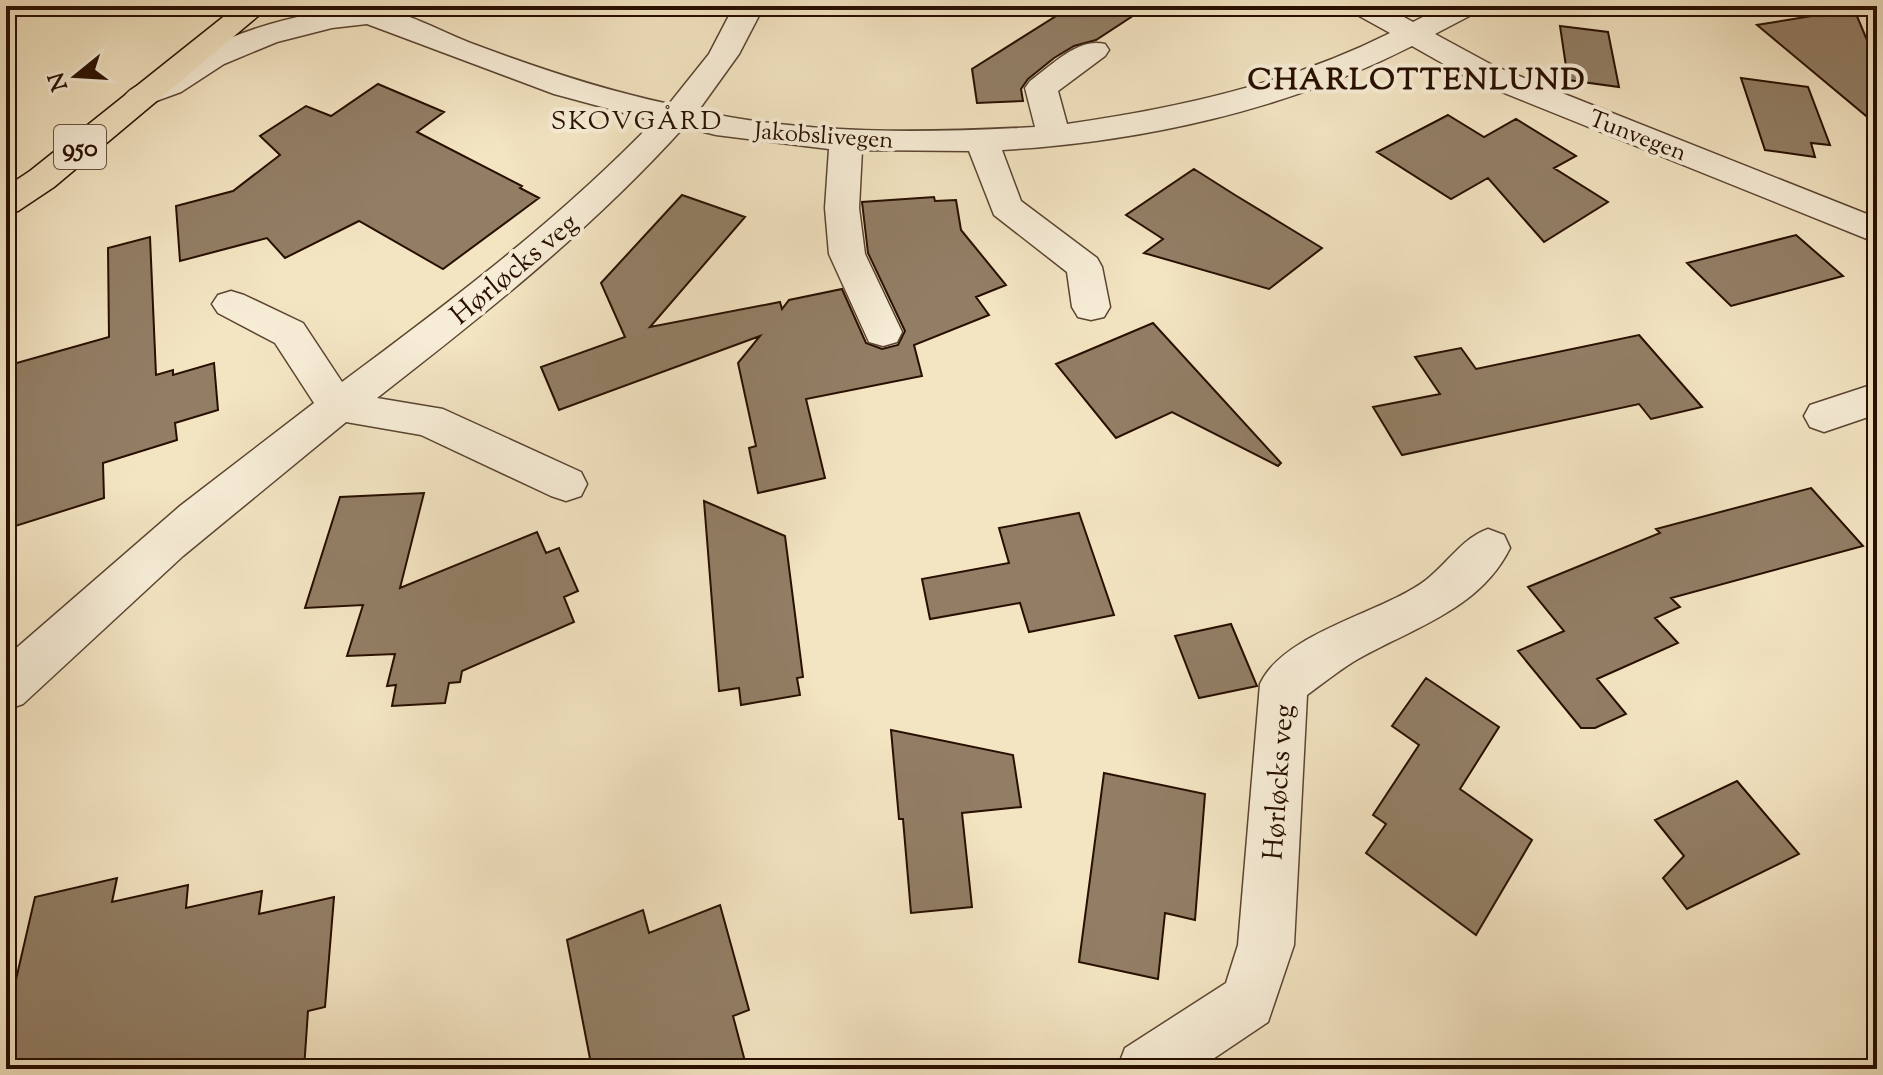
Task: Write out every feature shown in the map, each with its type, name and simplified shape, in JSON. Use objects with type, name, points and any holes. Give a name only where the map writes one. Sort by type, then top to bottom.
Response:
[{"type":"main road","name":"950","points":[[6,203],[42,179],[126,83],[255,6]]},
{"type":"street","name":"Jakobslivegen","points":[[291,6],[369,10],[520,72],[674,118],[846,139],[982,141],[1054,137],[1179,116],[1244,100],[1360,60],[1412,37],[1467,6]]},
{"type":"street","name":"Hørløcks veg","points":[[6,688],[109,592],[223,496],[556,236],[674,118],[720,61],[749,6]]},
{"type":"street","name":"Tunvegen","points":[[1362,6],[1412,37],[1483,73],[1872,221]]},
{"type":"street","points":[[126,83],[177,82],[232,48],[369,10]]},
{"type":"street","points":[[1054,137],[1041,88],[1094,50]]},
{"type":"street","points":[[846,139],[842,208],[847,254],[883,332]]},
{"type":"street","points":[[982,141],[1006,207],[1084,267],[1091,307]]},
{"type":"street","points":[[231,304],[289,333],[322,386],[340,405],[429,420],[566,484]]},
{"type":"street","points":[[1824,416],[1877,398]]},
{"type":"street","name":"Hørløcks veg","points":[[1146,1069],[1248,1002],[1266,945],[1284,684],[1335,648],[1441,595],[1488,548]]},
{"type":"building","points":[[1072,6],[1148,6],[1096,40],[1074,46],[1054,58],[1028,79],[1021,89],[1023,101],[977,103],[972,69]]},
{"type":"building","points":[[1854,9],[1877,64],[1877,125],[1757,25]]},
{"type":"building","points":[[1560,26],[1608,32],[1619,87],[1568,80]]},
{"type":"building","points":[[1741,78],[1808,87],[1830,145],[1811,143],[1815,157],[1765,150]]},
{"type":"building","points":[[378,84],[444,112],[417,132],[522,186],[520,188],[539,198],[443,269],[359,221],[285,258],[267,238],[180,261],[176,206],[233,191],[280,155],[260,136],[306,106],[331,116]]},
{"type":"building","points":[[1448,115],[1484,137],[1516,119],[1576,156],[1554,168],[1608,202],[1544,242],[1488,178],[1451,199],[1377,152]]},
{"type":"building","points":[[1194,169],[1322,248],[1269,289],[1144,253],[1163,239],[1126,215]]},
{"type":"building","points":[[682,195],[745,217],[650,327],[780,302],[782,309],[789,300],[842,289],[866,343],[882,349],[898,345],[905,331],[868,253],[862,202],[934,197],[935,201],[956,200],[961,230],[1006,285],[976,297],[989,315],[914,345],[922,376],[806,399],[825,478],[758,493],[749,448],[756,446],[738,363],[760,336],[559,410],[541,367],[625,337],[601,283]]},
{"type":"building","points":[[1796,235],[1843,276],[1731,306],[1687,263]]},
{"type":"building","points":[[150,237],[156,375],[173,370],[173,375],[214,363],[218,410],[175,423],[177,440],[103,463],[104,498],[6,529],[6,366],[109,337],[108,248]]},
{"type":"building","points":[[1153,323],[1281,463],[1278,466],[1172,412],[1116,438],[1056,364]]},
{"type":"building","points":[[1639,335],[1702,407],[1651,419],[1639,404],[1402,455],[1373,407],[1440,394],[1415,357],[1461,348],[1476,369]]},
{"type":"building","points":[[1811,488],[1863,546],[1671,598],[1680,607],[1655,618],[1678,643],[1597,679],[1626,714],[1595,728],[1581,728],[1518,651],[1564,631],[1528,587],[1660,533],[1656,529]]},
{"type":"building","points":[[424,493],[400,588],[537,532],[546,553],[559,548],[578,591],[564,597],[574,622],[462,671],[460,682],[449,683],[445,703],[392,706],[396,685],[387,686],[395,654],[347,656],[363,605],[305,608],[340,497]]},
{"type":"building","points":[[704,501],[785,536],[803,677],[797,678],[800,695],[741,705],[739,688],[719,691]]},
{"type":"building","points":[[1079,513],[1114,615],[1029,632],[1020,603],[930,619],[922,579],[1009,563],[999,528]]},
{"type":"building","points":[[1231,624],[1257,686],[1199,698],[1175,636]]},
{"type":"building","points":[[1426,678],[1499,727],[1460,789],[1532,840],[1476,935],[1366,853],[1386,824],[1373,815],[1419,745],[1392,726]]},
{"type":"building","points":[[891,730],[1013,755],[1021,807],[962,813],[972,907],[911,913]]},
{"type":"building","points":[[1104,773],[1205,794],[1195,920],[1165,913],[1158,979],[1079,962]]},
{"type":"building","points":[[1737,781],[1799,854],[1687,909],[1663,878],[1684,856],[1655,820]]},
{"type":"building","points":[[117,878],[112,902],[188,885],[186,908],[262,891],[259,914],[334,897],[325,1007],[308,1011],[304,1069],[6,1069],[6,1023],[35,897]]},
{"type":"building","points":[[720,905],[749,1010],[733,1016],[747,1069],[592,1069],[567,940],[643,910],[649,933]]},
{"type":"district","name":"CHARLOTTENLUND","points":[[1417,79]]},
{"type":"district","name":"SKOVGÅRD","points":[[637,120]]}]
